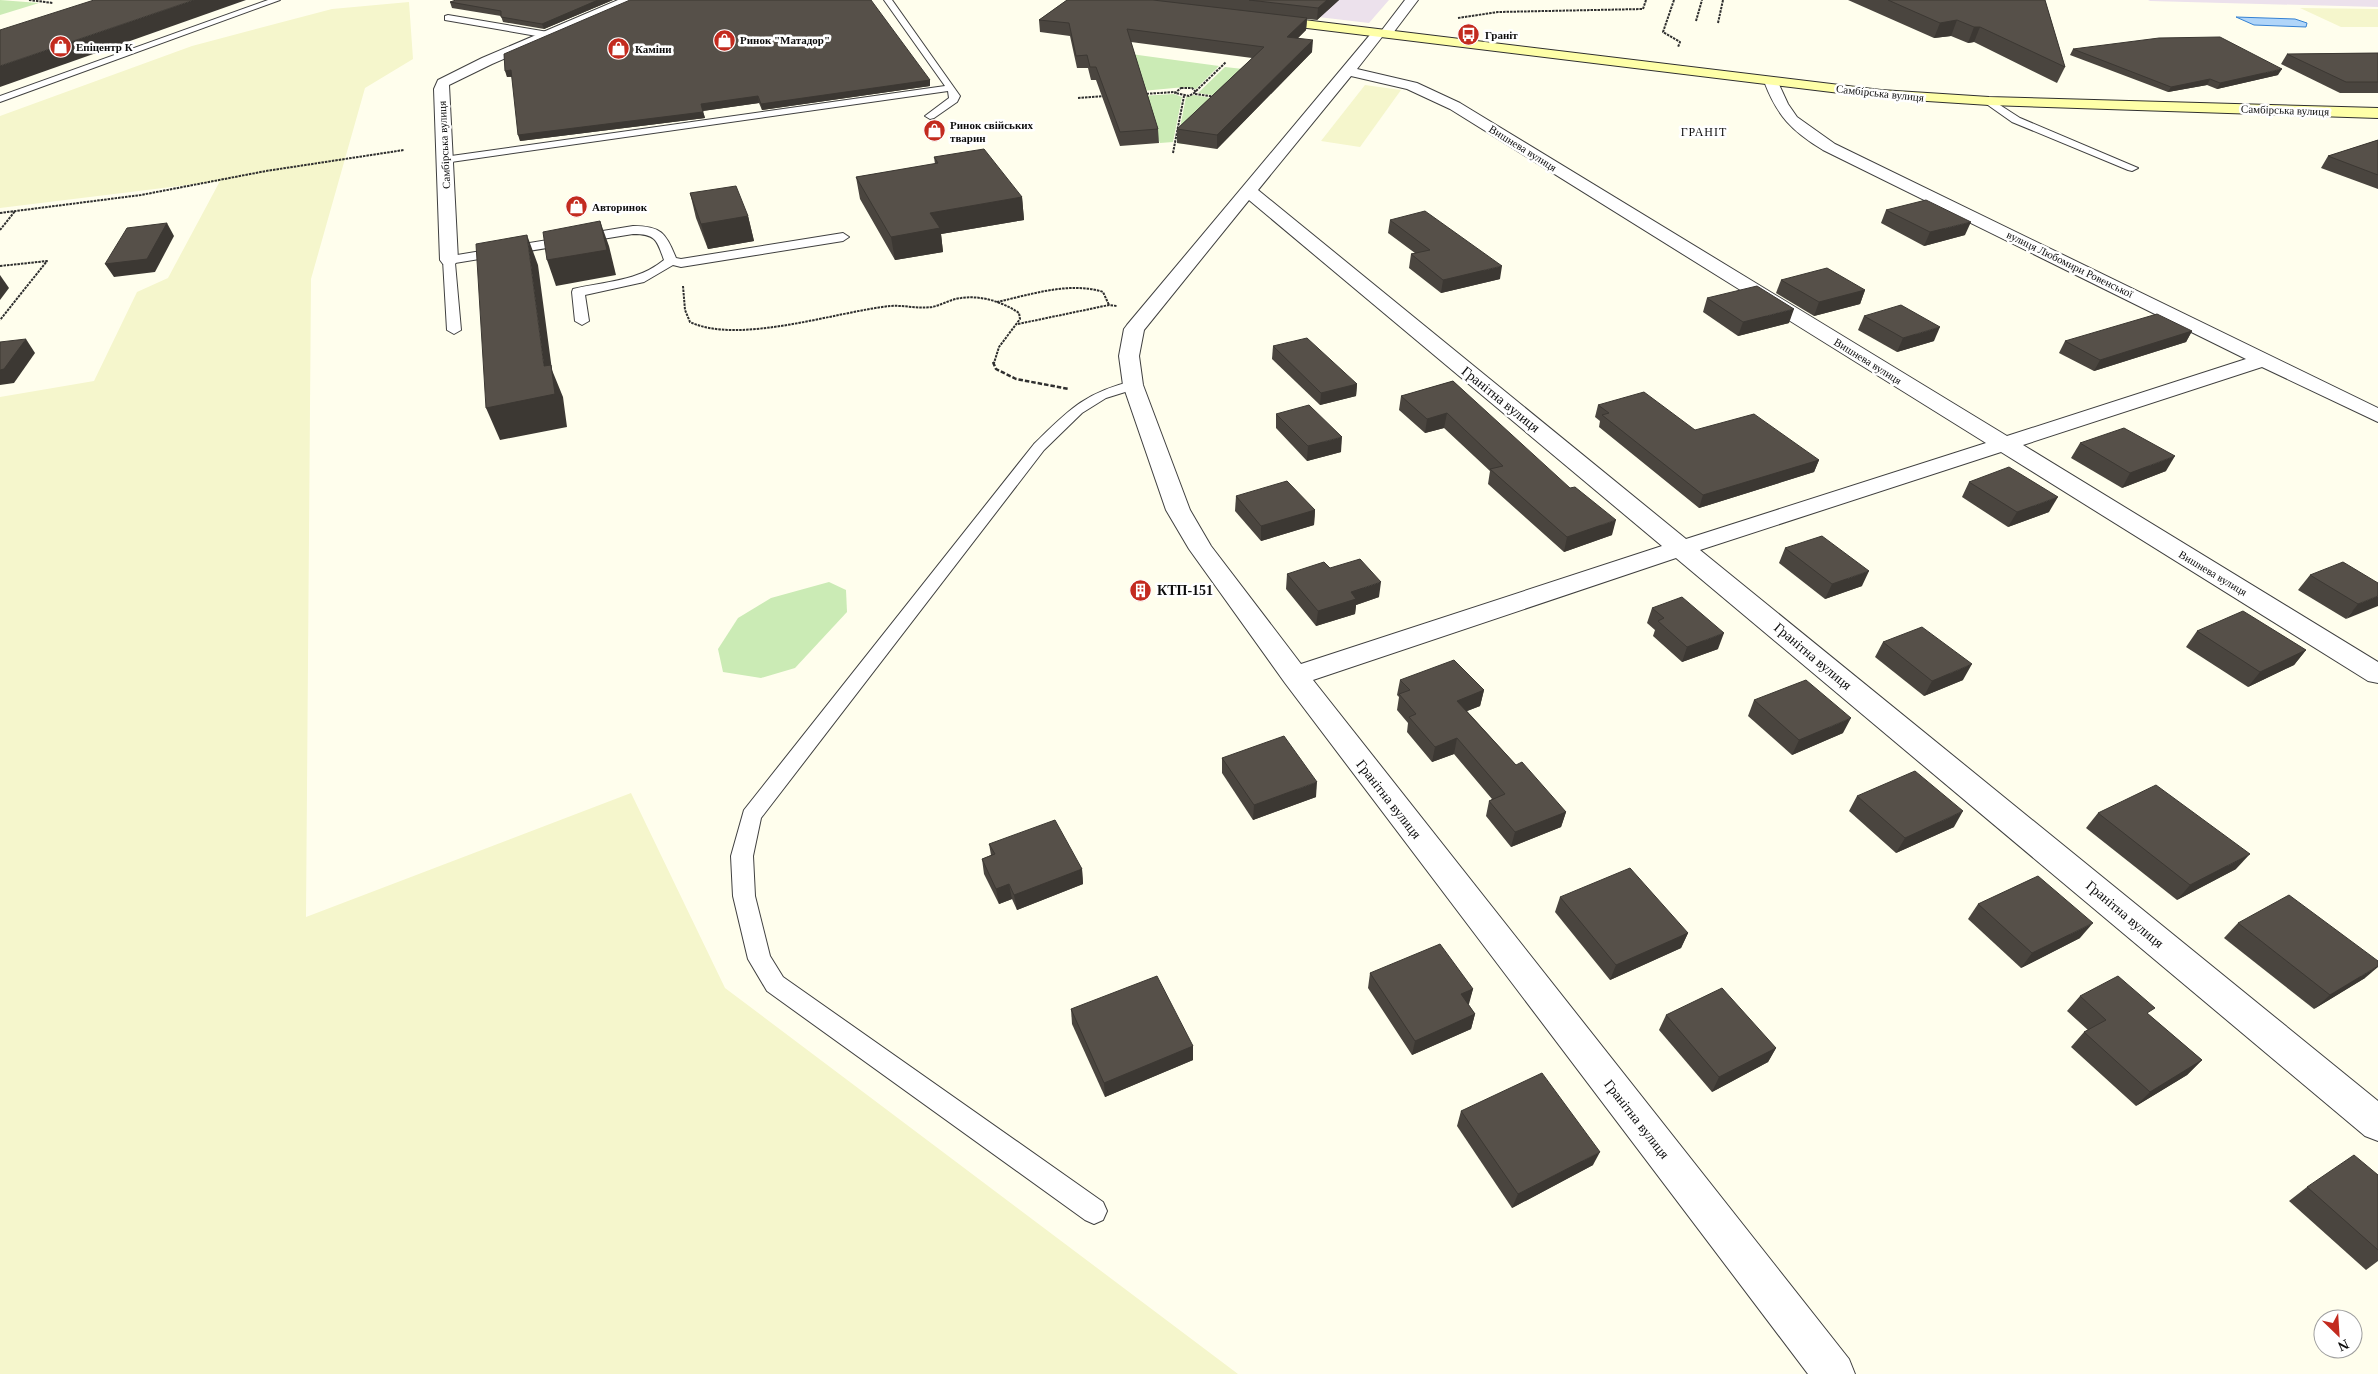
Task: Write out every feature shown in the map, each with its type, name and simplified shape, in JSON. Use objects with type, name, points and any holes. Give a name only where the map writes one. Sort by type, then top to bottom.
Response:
[{"type":"main road","name":"Самбірська вулиця","points":[[1255,18],[1774,88],[1989,101],[2378,113]]},
{"type":"street","name":"Самбірська вулиця","points":[[450,260],[441,89],[443,83],[448,78],[629,0]]},
{"type":"street","points":[[1382,34],[1412,0]]},
{"type":"street","name":"Гранітна вулиця","points":[[1382,34],[1247,190],[1134,329],[1129,356],[1133,385],[1178,510],[1201,549],[1295,676],[1834,1374]]},
{"type":"street","name":"Вишнева вулиця","points":[[1348,71],[1412,86],[1455,106],[2004,446],[2378,674]]},
{"type":"street","name":"вулиця Любомири Ровенської","points":[[1774,88],[1791,121],[1829,147],[2378,416]]},
{"type":"street","name":"Гранітна вулиця","points":[[1247,190],[2378,1124]]},
{"type":"street","points":[[1295,676],[1682,548],[2004,446],[2264,360]]},
{"type":"lane","points":[[0,99],[276,0]]},
{"type":"lane","points":[[888,0],[955,96],[953,100],[930,116]]},
{"type":"lane","points":[[448,18],[548,35]]},
{"type":"lane","points":[[444,160],[951,88]]},
{"type":"lane","points":[[1989,101],[2016,120],[2132,168]]},
{"type":"lane","points":[[454,330],[450,260],[645,230],[655,232],[661,236],[676,262]]},
{"type":"lane","points":[[582,321],[578,292],[644,279],[676,262],[843,237]]},
{"type":"lane","points":[[1094,1211],[775,984],[758,959],[744,896],[742,856],[751,816],[1039,447],[1077,410],[1101,395],[1133,385]]},
{"type":"path","points":[[29,0],[53,3]]},
{"type":"path","points":[[1498,12],[1643,9],[1646,0]]},
{"type":"path","points":[[1663,32],[1674,0]]},
{"type":"path","points":[[1696,21],[1702,0]]},
{"type":"path","points":[[1718,23],[1724,0]]},
{"type":"path","points":[[1175,92],[1184,96],[1196,93],[1226,62]]},
{"type":"path","points":[[1136,94],[1175,92],[1185,88],[1196,93],[1222,98]]},
{"type":"path","points":[[1078,98],[1107,96]]},
{"type":"path","points":[[1173,153],[1184,96]]},
{"type":"path","points":[[0,213],[141,195],[266,171],[404,150]]},
{"type":"path","points":[[0,230],[15,211]]},
{"type":"path","points":[[0,266],[47,261],[0,320]]},
{"type":"path","points":[[676,262],[689,321],[694,326],[716,331],[750,329],[892,306],[933,306],[962,298],[1004,304],[1019,313],[1020,319],[999,347],[994,362],[996,369],[1016,379],[1101,395]]},
{"type":"path","points":[[994,302],[1069,289],[1091,288],[1103,292],[1109,305]]},
{"type":"path","points":[[1018,324],[1109,305],[1148,312]]},
{"type":"shaded area","points":[[1282,0],[1389,0],[1369,23],[1268,11]]},
{"type":"shaded area","points":[[2148,0],[2378,0],[2378,7],[2150,1]]},
{"type":"green space","points":[[0,0],[39,3],[0,15]]},
{"type":"green space","points":[[409,2],[413,59],[365,88],[311,279],[306,917],[631,793],[725,988],[1238,1374],[0,1374],[0,397],[94,381],[137,292],[168,278],[220,181],[0,208],[0,116],[192,46],[332,9]]},
{"type":"green space","points":[[2300,8],[2378,9],[2378,27],[2341,27]]},
{"type":"green space","points":[[1116,52],[1219,66],[1196,89],[1185,87],[1142,91]]},
{"type":"green space","points":[[1225,67],[1252,70],[1224,97],[1198,93]]},
{"type":"green space","points":[[1365,85],[1401,90],[1360,147],[1321,141]]},
{"type":"green space","points":[[1174,94],[1182,97],[1173,142],[1160,143],[1140,96]]},
{"type":"green space","points":[[1194,95],[1222,100],[1183,144],[1177,143],[1186,97]]},
{"type":"green space","points":[[829,582],[846,590],[847,612],[795,668],[761,678],[723,672],[718,649],[738,618],[771,598]]},
{"type":"water","points":[[2236,17],[2295,19],[2307,23],[2306,27],[2254,25]]},
{"type":"building","points":[[94,0],[194,0],[0,66],[0,30]]},
{"type":"building","points":[[456,0],[598,0],[542,24],[501,17],[501,11],[450,2]]},
{"type":"building","name":"Ринок \"Матадор\"","points":[[630,0],[871,0],[930,80],[761,104],[758,96],[701,104],[703,112],[518,135],[511,70],[505,71],[504,54]]},
{"type":"building","points":[[1067,0],[1153,0],[1307,18],[1287,37],[1313,40],[1217,135],[1177,129],[1264,47],[1127,29],[1158,129],[1120,132],[1096,67],[1090,67],[1087,55],[1076,56],[1069,23],[1039,20]]},
{"type":"building","points":[[1249,0],[1327,0],[1318,8]]},
{"type":"building","points":[[1888,0],[2045,0],[2065,67],[1980,27],[1974,27],[1957,20],[1940,23]]},
{"type":"building","points":[[2220,37],[2282,69],[2220,83],[2210,79],[2171,87],[2073,49],[2159,38]]},
{"type":"building","points":[[2378,53],[2378,82],[2346,82],[2287,54]]},
{"type":"building","points":[[2378,140],[2378,175],[2328,156]]},
{"type":"building","points":[[984,149],[1022,197],[930,213],[940,228],[891,237],[856,177],[938,163],[934,157]]},
{"type":"building","points":[[736,186],[748,216],[701,224],[690,193]]},
{"type":"building","points":[[1926,200],[1971,222],[1930,232],[1886,210]]},
{"type":"building","points":[[1425,211],[1502,266],[1443,280],[1411,254],[1430,250],[1390,220]]},
{"type":"building","points":[[600,221],[607,250],[547,260],[543,232]]},
{"type":"building","points":[[167,223],[147,259],[105,264],[127,228]]},
{"type":"building","points":[[527,235],[544,366],[551,365],[555,394],[486,408],[476,244]]},
{"type":"building","points":[[1827,268],[1865,290],[1819,302],[1781,280]]},
{"type":"building","points":[[1757,286],[1794,309],[1743,322],[1707,298]]},
{"type":"building","points":[[1901,305],[1940,327],[1903,338],[1864,316]]},
{"type":"building","points":[[2157,314],[2192,331],[2100,360],[2065,341]]},
{"type":"building","points":[[1307,338],[1357,384],[1321,393],[1273,346]]},
{"type":"building","points":[[26,339],[4,369],[0,370],[0,342]]},
{"type":"building","points":[[1453,381],[1570,488],[1575,487],[1616,520],[1567,537],[1490,469],[1503,466],[1447,413],[1427,419],[1401,396]]},
{"type":"building","points":[[1644,392],[1695,430],[1754,414],[1819,460],[1703,495],[1602,415],[1609,413],[1598,405]]},
{"type":"building","points":[[1309,405],[1342,437],[1308,446],[1276,414]]},
{"type":"building","points":[[2124,428],[2175,456],[2130,473],[2080,443]]},
{"type":"building","points":[[2009,467],[2058,497],[2017,512],[1969,482]]},
{"type":"building","points":[[1287,481],[1315,510],[1261,526],[1236,496]]},
{"type":"building","points":[[1822,536],[1869,571],[1832,584],[1785,548]]},
{"type":"building","points":[[1360,559],[1381,582],[1351,592],[1356,599],[1318,611],[1287,574],[1324,562],[1330,568]]},
{"type":"building","points":[[2343,562],[2378,583],[2378,596],[2358,604],[2310,575]]},
{"type":"building","points":[[1682,597],[1724,633],[1687,647],[1658,621],[1664,618],[1652,608]]},
{"type":"building","points":[[2243,611],[2306,650],[2260,672],[2197,631]]},
{"type":"building","points":[[1922,627],[1972,664],[1932,681],[1883,642]]},
{"type":"building","points":[[1454,660],[1484,690],[1457,701],[1516,765],[1522,762],[1566,812],[1515,832],[1489,801],[1505,794],[1457,738],[1435,747],[1409,717],[1416,714],[1399,694],[1410,690],[1400,680]]},
{"type":"building","points":[[1806,680],[1851,718],[1799,740],[1754,700]]},
{"type":"building","points":[[1284,736],[1317,782],[1254,805],[1222,758]]},
{"type":"building","points":[[1915,771],[1963,811],[1905,838],[1857,796]]},
{"type":"building","points":[[2156,785],[2250,854],[2190,885],[2098,813]]},
{"type":"building","points":[[1055,820],[1082,869],[1014,895],[1009,884],[996,889],[982,859],[995,854],[989,844]]},
{"type":"building","points":[[1630,868],[1688,933],[1616,965],[1560,897]]},
{"type":"building","points":[[2038,876],[2093,923],[2032,953],[1978,904]]},
{"type":"building","points":[[2289,895],[2378,961],[2378,966],[2330,995],[2238,923]]},
{"type":"building","points":[[1440,944],[1473,989],[1461,994],[1475,1014],[1415,1041],[1370,973]]},
{"type":"building","points":[[1157,976],[1193,1046],[1104,1083],[1071,1009]]},
{"type":"building","points":[[2118,976],[2155,1008],[2147,1013],[2202,1060],[2150,1092],[2084,1032],[2106,1020],[2080,996]]},
{"type":"building","points":[[1722,988],[1776,1048],[1719,1077],[1666,1015]]},
{"type":"building","points":[[1542,1073],[1600,1152],[1518,1194],[1461,1111]]},
{"type":"building","points":[[2354,1155],[2378,1175],[2378,1250],[2307,1187]]},
{"type":"place","name":"Граніт","points":[[1469,35]]},
{"type":"place","name":"Ринок \"Матадор\"","points":[[724,40]]},
{"type":"place","name":"Епіцентр К","points":[[60,47]]},
{"type":"place","name":"Каміни","points":[[619,49]]},
{"type":"place","name":"Ринок свійських тварин","points":[[934,131]]},
{"type":"place","name":"Авторинок","points":[[576,207]]},
{"type":"place","name":"КТП-151","points":[[1141,590]]},
{"type":"district","name":"ГРАНІТ","points":[[1704,132]]}]
